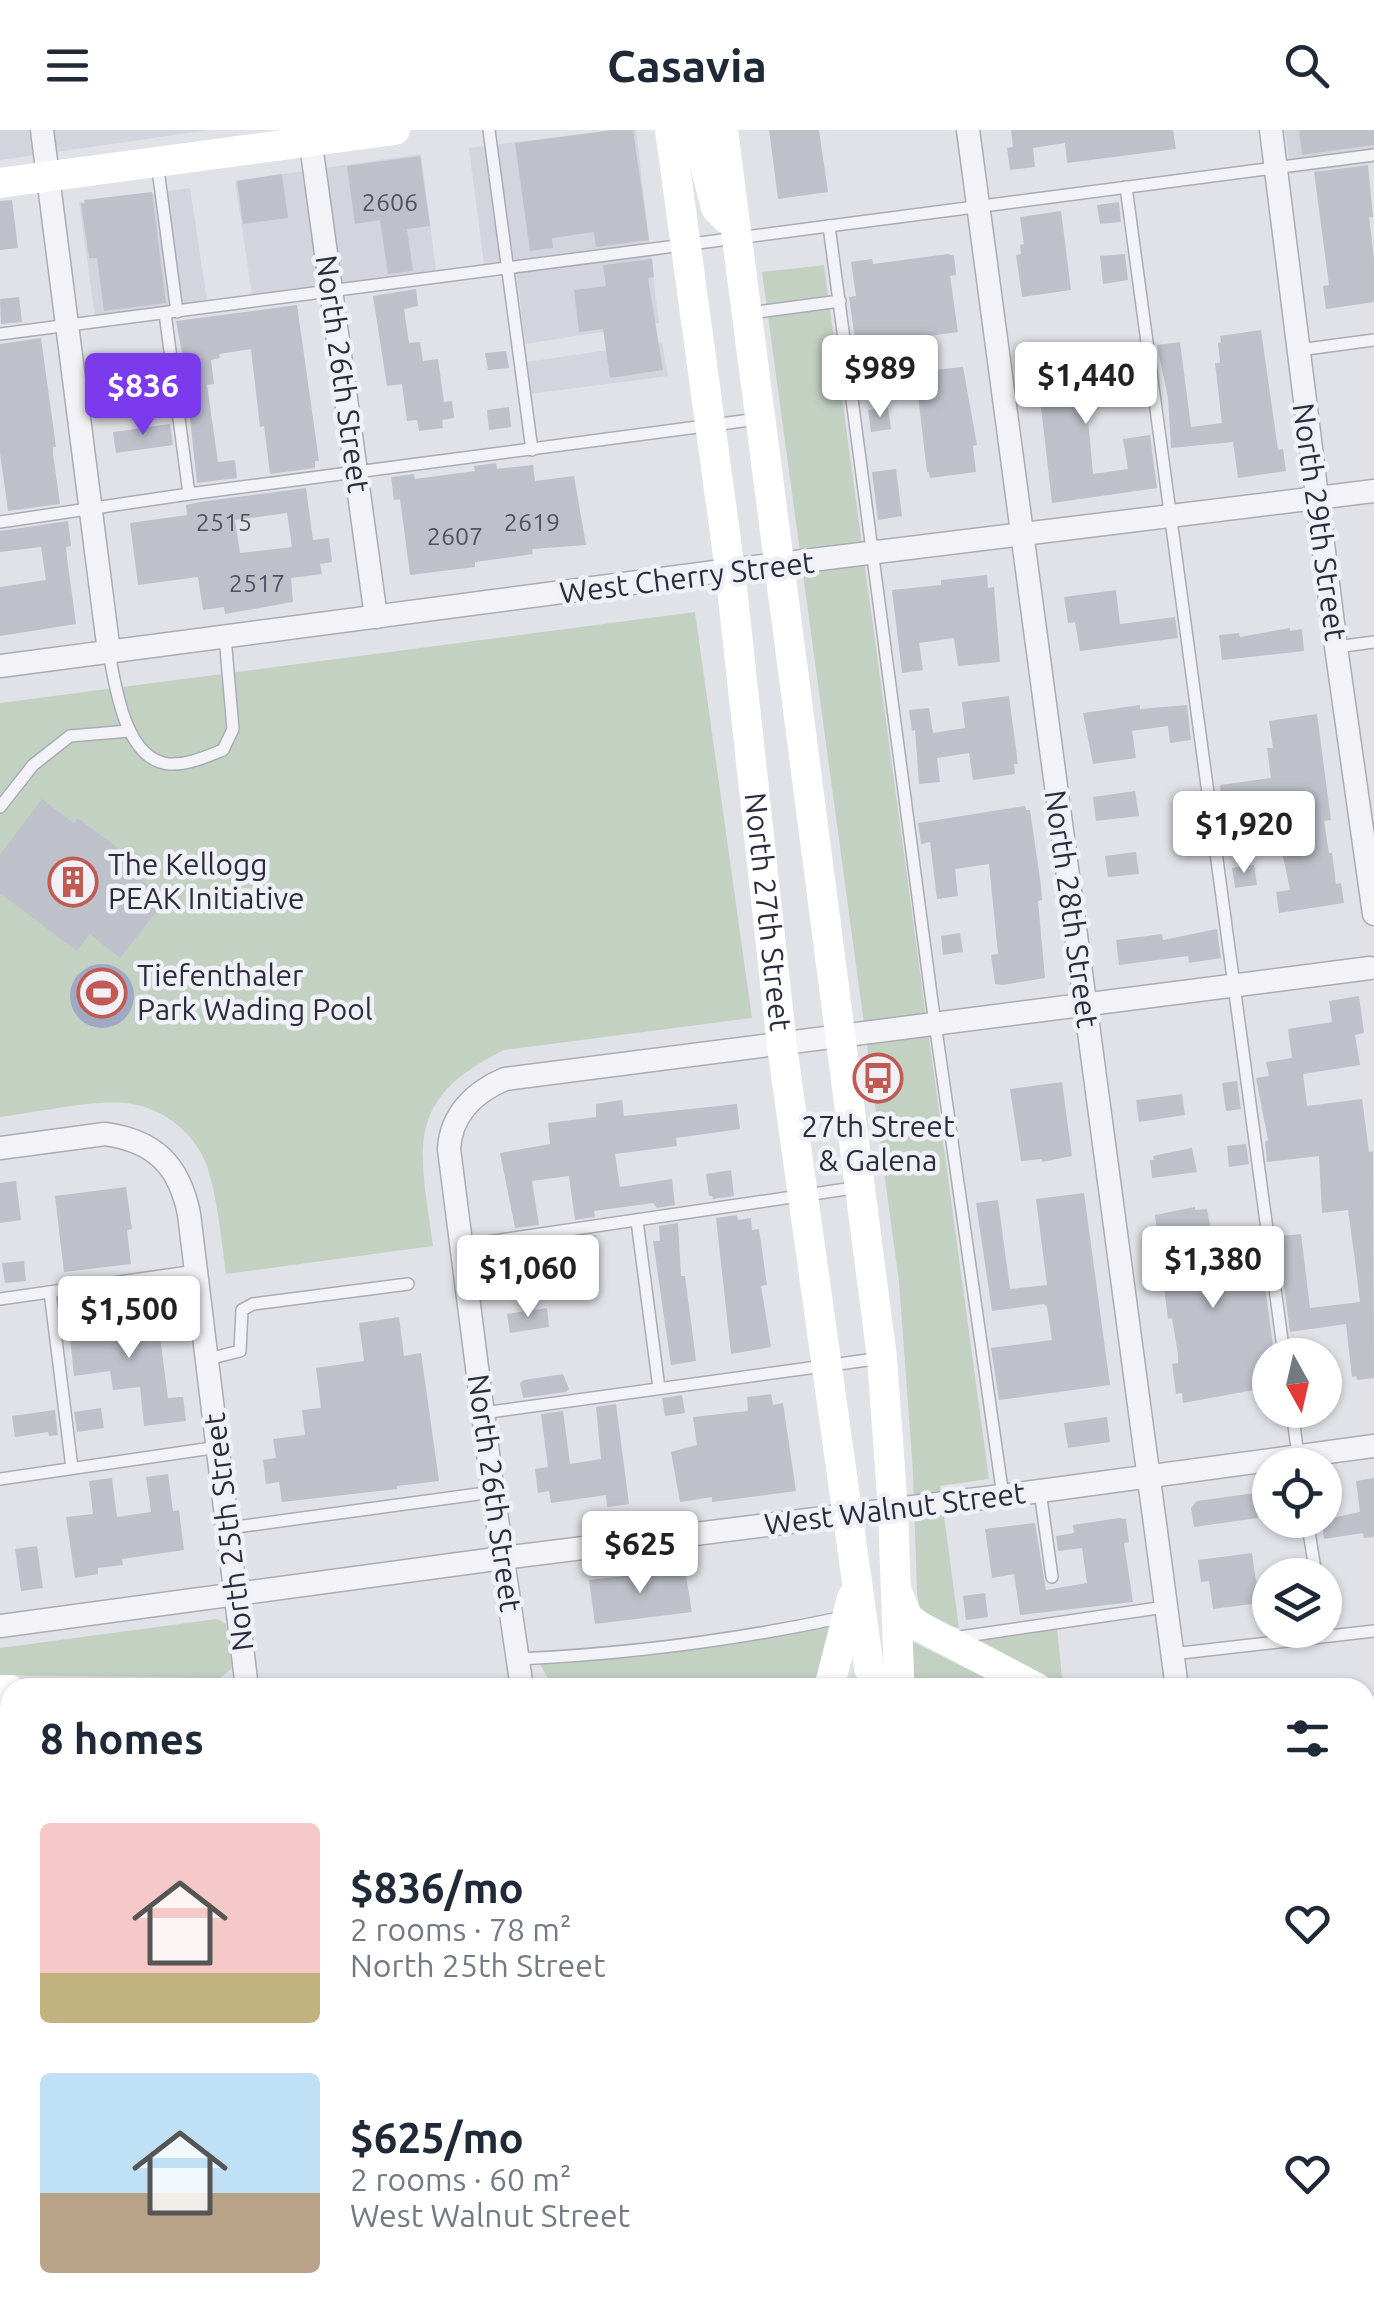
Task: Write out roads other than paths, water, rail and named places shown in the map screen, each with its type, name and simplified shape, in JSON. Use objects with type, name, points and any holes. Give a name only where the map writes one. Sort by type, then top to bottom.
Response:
[{"type":"main road","points":[[0,183],[157,162],[310,135],[395,130]]},
{"type":"main road","name":"North 27th Street","points":[[670,130],[730,570],[782,1046],[871,1678]]},
{"type":"main road","points":[[696,130],[716,208],[738,233]]},
{"type":"main road","name":"North 27th Street","points":[[724,130],[882,1358],[893,1510],[898,1678]]},
{"type":"main road","points":[[832,1678],[856,1581]]},
{"type":"main road","points":[[894,1582],[908,1618],[1018,1678]]},
{"type":"street","points":[[42,130],[109,652]]},
{"type":"street","name":"North 28th Street","points":[[968,130],[1176,1678]]},
{"type":"street","name":"North 29th Street","points":[[1271,130],[1336,647],[1368,822],[1374,914]]},
{"type":"street","name":"North 26th Street","points":[[310,135],[376,618]]},
{"type":"street","name":"West Cherry Street","points":[[0,666],[1374,491]]},
{"type":"street","points":[[782,1046],[1373,967]]},
{"type":"street","name":"North 26th Street","points":[[521,1678],[460,1246],[449,1149],[455,1121],[479,1093],[505,1080],[782,1046]]},
{"type":"street","name":"North 25th Street","points":[[0,1148],[105,1134],[136,1141],[170,1166],[184,1191],[220,1447],[246,1678]]},
{"type":"street","name":"West Walnut Street","points":[[1342,1452],[1374,1446]]},
{"type":"street","name":"West Walnut Street","points":[[0,1626],[503,1558],[1252,1466]]},
{"type":"lane","points":[[489,130],[532,450]]},
{"type":"lane","points":[[0,334],[687,244],[738,233],[830,226],[1374,155]]},
{"type":"lane","points":[[157,162],[189,494]]},
{"type":"lane","points":[[1126,187],[1282,1338]]},
{"type":"lane","points":[[830,226],[1003,1496]]},
{"type":"lane","points":[[748,314],[840,301]]},
{"type":"lane","points":[[1296,350],[1374,340]]},
{"type":"lane","points":[[0,522],[762,418]]},
{"type":"lane","points":[[109,652],[128,731],[146,753],[166,764],[194,762],[222,750],[233,729],[225,637]]},
{"type":"lane","points":[[1336,647],[1374,642]]},
{"type":"lane","points":[[0,807],[33,765],[70,736],[128,731]]},
{"type":"lane","points":[[460,1246],[860,1187]]},
{"type":"lane","points":[[637,1221],[660,1388]]},
{"type":"lane","points":[[0,1299],[196,1272]]},
{"type":"lane","points":[[208,1359],[240,1351],[242,1310],[253,1304],[408,1284]]},
{"type":"lane","points":[[50,1292],[72,1468]]},
{"type":"lane","points":[[483,1414],[882,1358]]},
{"type":"lane","points":[[0,1479],[220,1447]]},
{"type":"lane","points":[[229,1528],[493,1492]]},
{"type":"lane","points":[[1040,1492],[1052,1577]]},
{"type":"lane","points":[[944,1640],[1165,1607]]},
{"type":"lane","points":[[518,1658],[669,1648],[848,1616]]},
{"type":"lane","points":[[1342,1632],[1374,1631]]},
{"type":"lane","points":[[1172,1654],[1252,1643]]},
{"type":"water","name":"Tiefenthaler Park Wading Pool","points":[[102,964],[124,974],[134,996],[124,1018],[102,1028],[80,1018],[70,996],[80,974]]},
{"type":"place","name":"The Kellogg PEAK Initiative","points":[[73,882]]},
{"type":"place","name":"Tiefenthaler Park Wading Pool","points":[[102,993]]},
{"type":"place","name":"27th Street & Galena","points":[[878,1078]]}]
